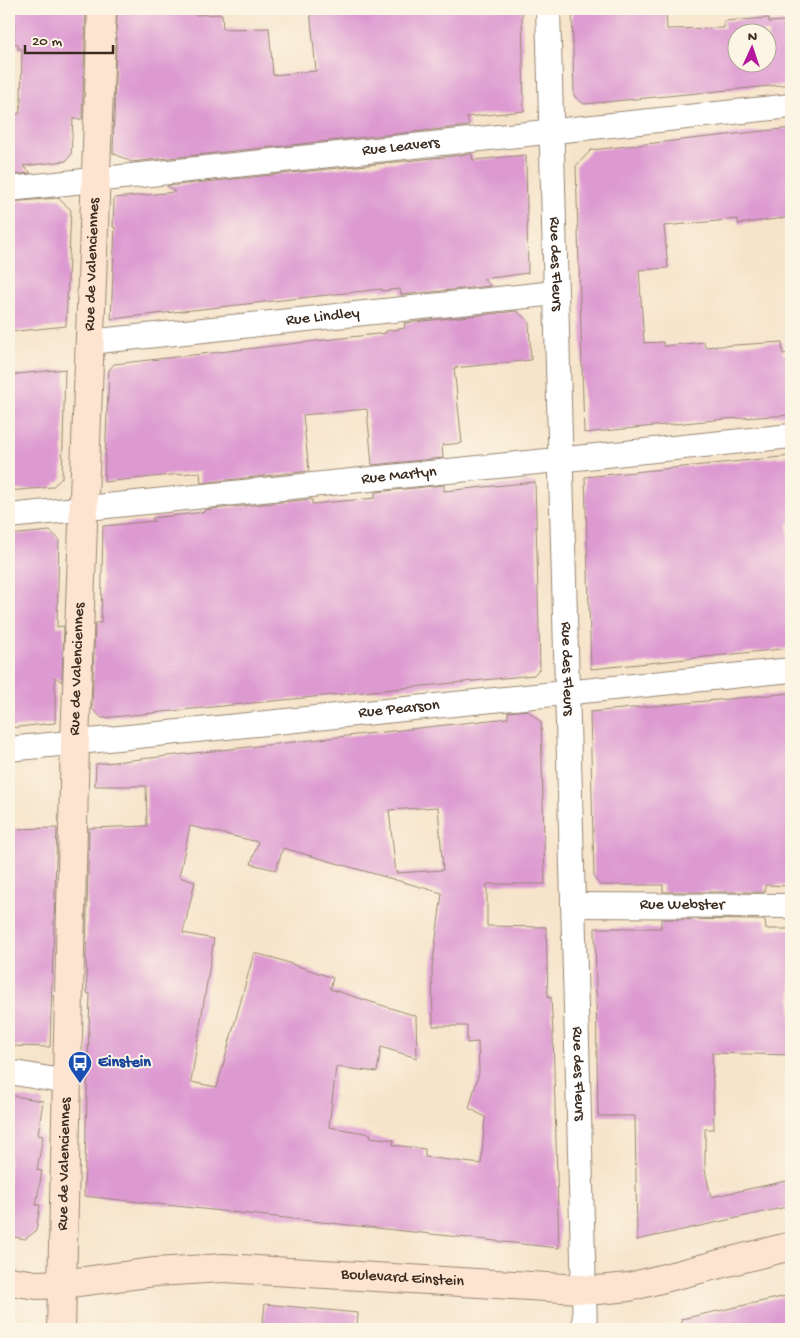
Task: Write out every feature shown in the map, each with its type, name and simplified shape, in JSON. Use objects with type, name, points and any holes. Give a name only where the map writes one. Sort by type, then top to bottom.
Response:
[{"type":"main road","name":"Rue de Valenciennes","points":[[61,1329],[82,508],[102,9]]},
{"type":"main road","name":"Boulevard Einstein","points":[[9,1281],[37,1285],[62,1284],[155,1272],[224,1268],[584,1290],[629,1286],[791,1246]]},
{"type":"street","name":"Rue des Fleurs","points":[[548,9],[585,1329]]},
{"type":"street","name":"Rue Leavers","points":[[9,189],[791,106]]},
{"type":"street","name":"Rue Lindley","points":[[89,342],[555,293]]},
{"type":"street","name":"Rue Martyn","points":[[9,516],[791,436]]},
{"type":"street","name":"Rue Pearson","points":[[9,749],[791,670]]},
{"type":"street","name":"Rue Webster","points":[[573,905],[791,906]]},
{"type":"street","points":[[9,1072],[68,1082]]},
{"type":"building","points":[[14,9],[86,9],[82,119],[73,119],[71,155],[66,161],[23,166],[31,173],[9,175],[9,114],[19,114],[21,103],[22,49],[18,49],[18,44],[14,44]]},
{"type":"building","points":[[117,9],[194,9],[195,15],[222,14],[223,29],[269,28],[273,75],[316,71],[310,9],[522,9],[524,111],[467,117],[469,126],[131,162],[113,153]]},
{"type":"building","points":[[572,9],[666,9],[667,29],[724,28],[724,21],[769,18],[769,22],[784,21],[785,45],[791,45],[791,84],[584,104],[574,96]]},
{"type":"building","points":[[791,128],[791,217],[738,224],[738,219],[664,226],[668,268],[639,270],[644,343],[663,342],[664,346],[704,342],[705,347],[782,342],[783,354],[791,353],[791,415],[725,419],[584,433],[576,166],[591,150]]},
{"type":"building","points":[[472,154],[473,160],[526,155],[528,273],[483,279],[491,286],[401,295],[400,289],[382,291],[382,289],[111,319],[115,227],[113,227],[114,198],[175,192],[167,186]]},
{"type":"building","points":[[58,198],[71,210],[66,326],[9,332],[9,202]]},
{"type":"building","points":[[517,311],[529,322],[531,360],[454,368],[462,443],[442,445],[443,458],[372,465],[367,409],[303,415],[309,471],[201,483],[200,472],[104,482],[109,370],[114,364],[386,333],[386,331],[405,328],[404,323]]},
{"type":"building","points":[[65,369],[62,478],[52,487],[9,491],[9,375]]},
{"type":"building","points":[[791,456],[791,523],[787,524],[791,563],[791,648],[591,669],[585,477]]},
{"type":"building","points":[[535,482],[540,668],[534,675],[102,718],[92,709],[95,623],[101,623],[103,526],[155,521],[152,518],[205,512],[204,510],[312,499],[312,504],[375,498],[375,492],[444,485],[444,491]]},
{"type":"building","points":[[50,531],[59,539],[57,627],[64,626],[62,682],[55,677],[55,723],[9,728],[9,535]]},
{"type":"building","points":[[791,693],[791,886],[765,885],[765,892],[663,892],[663,885],[600,885],[594,878],[590,712]]},
{"type":"building","points":[[527,710],[541,722],[545,884],[487,884],[487,926],[546,927],[548,998],[551,997],[553,1034],[559,1248],[84,1196],[90,994],[87,993],[86,954],[89,828],[147,826],[146,786],[95,786],[96,764],[508,718],[508,712]],"holes":[[[438,807],[443,870],[396,873],[389,810]],[[190,826],[258,842],[251,864],[276,870],[283,848],[442,893],[432,968],[433,1026],[467,1026],[467,1043],[478,1042],[479,1073],[469,1108],[485,1117],[481,1164],[425,1157],[425,1149],[393,1145],[394,1140],[370,1137],[371,1134],[329,1127],[336,1067],[377,1072],[381,1047],[417,1058],[416,1016],[330,989],[333,978],[274,958],[254,953],[217,1087],[191,1082],[214,939],[183,933],[195,882],[179,877]]]},
{"type":"building","points":[[57,828],[50,1047],[9,1046],[9,829]]},
{"type":"building","points":[[661,919],[765,920],[766,929],[791,929],[791,1055],[712,1053],[714,1129],[705,1129],[705,1170],[711,1197],[791,1180],[791,1206],[637,1240],[635,1116],[598,1116],[595,928],[661,928]]},
{"type":"building","points":[[9,1095],[43,1101],[38,1135],[43,1136],[37,1170],[42,1171],[36,1205],[40,1205],[36,1231],[25,1239],[9,1236]]},
{"type":"building","points":[[791,1295],[791,1329],[682,1329],[681,1319]]},
{"type":"building","points":[[265,1304],[358,1313],[357,1329],[262,1329]]},
{"type":"place","name":"Einstein","points":[[80,1084]]}]
